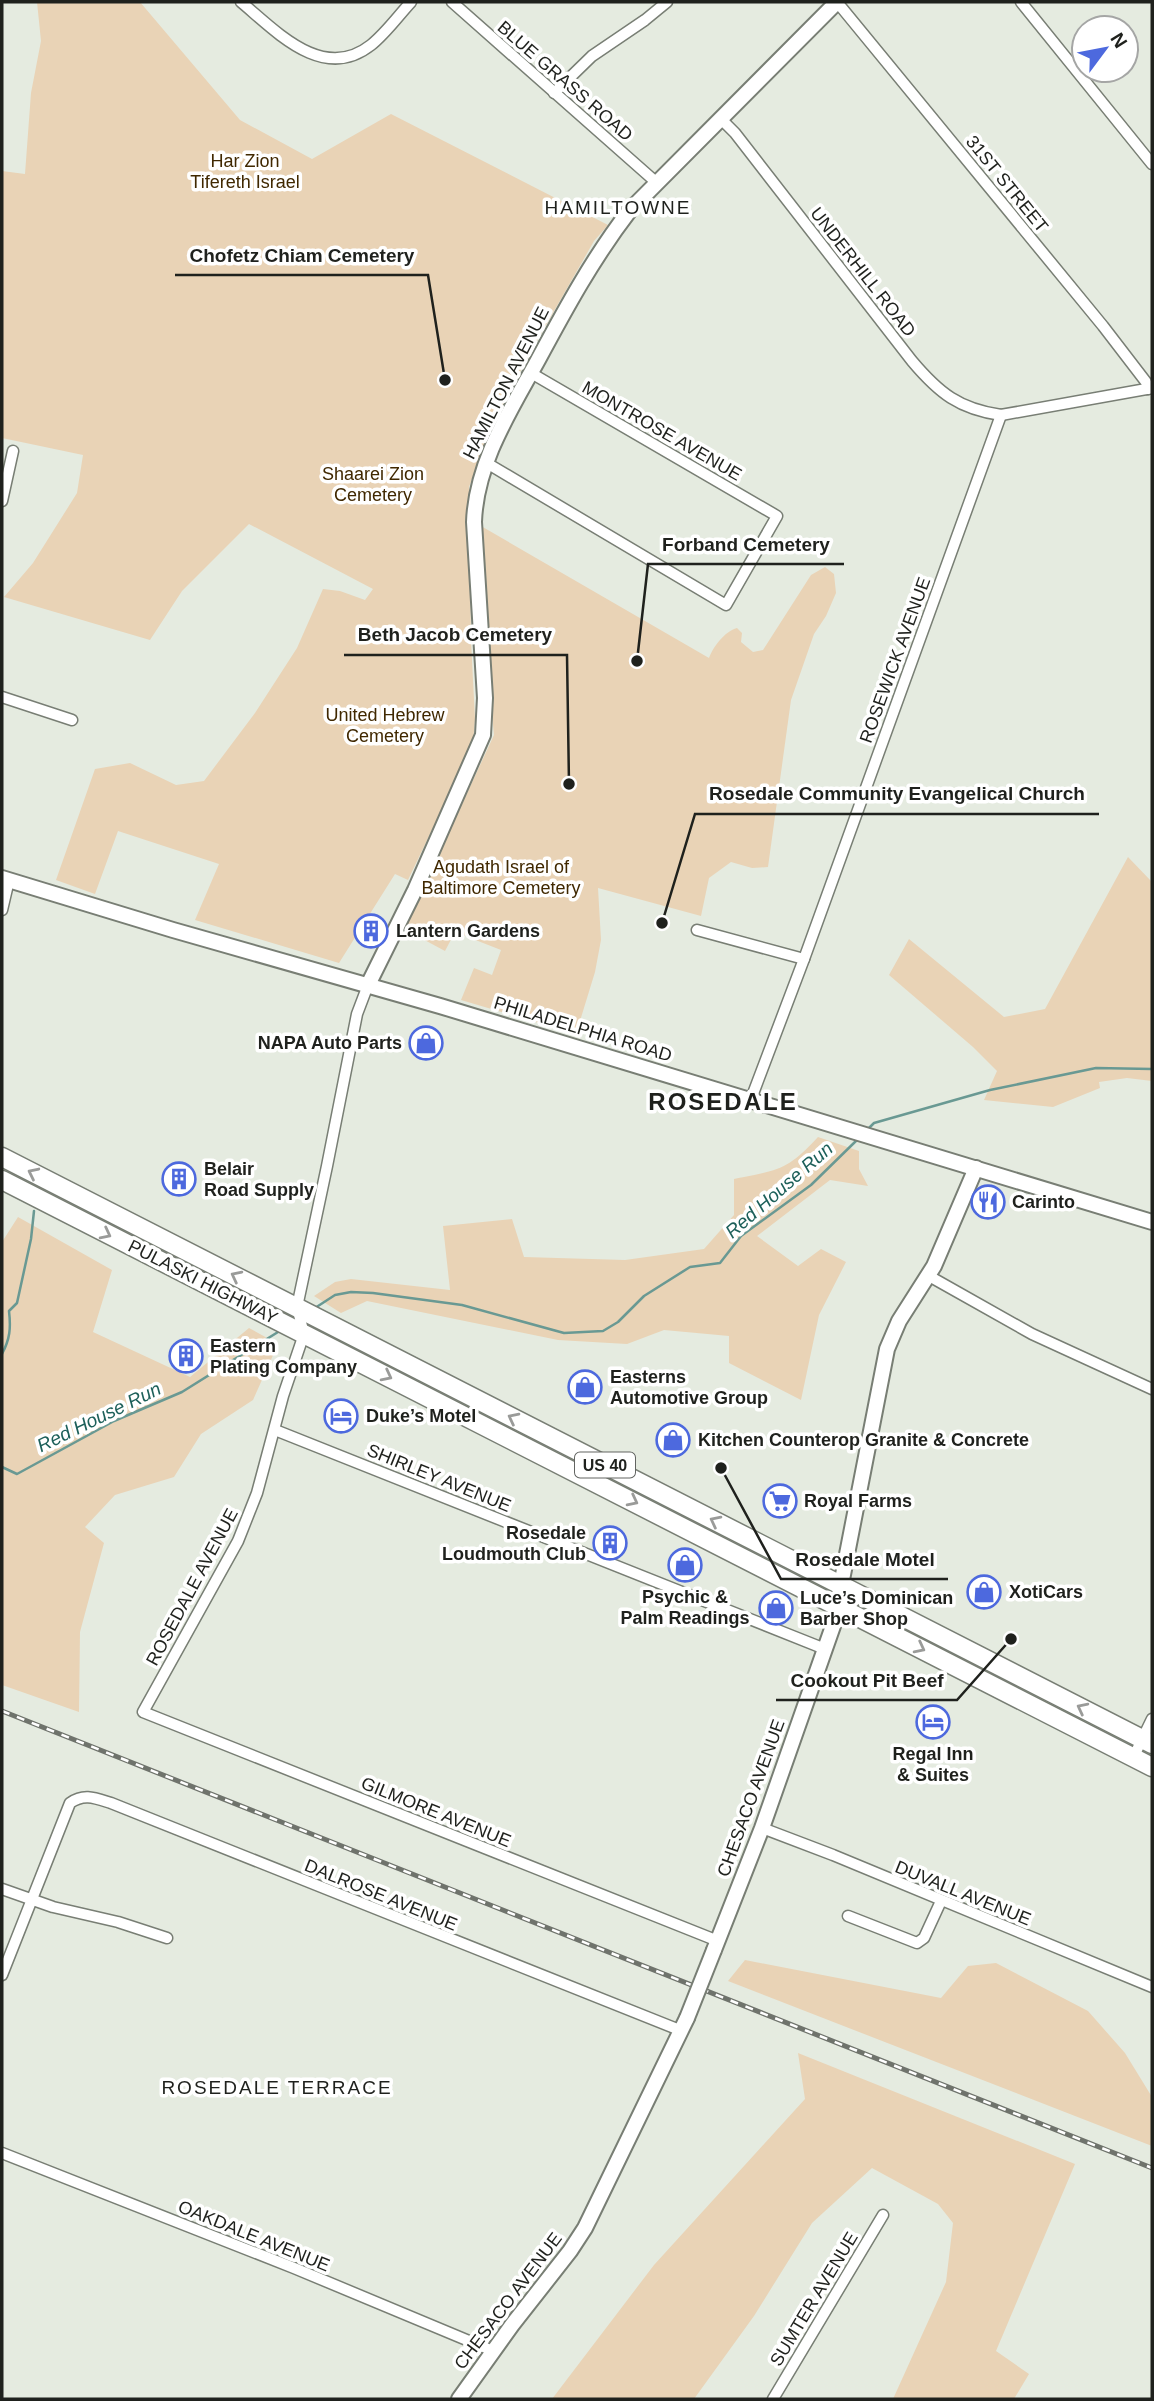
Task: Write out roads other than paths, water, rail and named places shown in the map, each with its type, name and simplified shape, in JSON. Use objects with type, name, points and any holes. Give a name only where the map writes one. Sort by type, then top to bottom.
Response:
[{"type":"highway","name":"PULASKI HIGHWAY","points":[[2,1157],[1147,1741]]},
{"type":"highway","name":"PULASKI HIGHWAY","points":[[2,1180],[1152,1767]]},
{"type":"street","points":[[241,2],[298,48],[316,56],[334,59],[349,56],[370,46],[411,2]]},
{"type":"street","name":"BLUE GRASS ROAD","points":[[452,2],[657,183]]},
{"type":"street","points":[[554,93],[592,55],[667,2]]},
{"type":"street","name":"HAMILTON AVENUE","points":[[368,985],[422,875],[483,735],[485,698],[474,522],[476,494],[485,462],[568,303],[600,251],[630,210],[837,2]]},
{"type":"street","name":"31ST STREET","points":[[837,2],[1103,326],[1150,389]]},
{"type":"street","points":[[1021,2],[1152,164]]},
{"type":"street","name":"UNDERHILL ROAD","points":[[721,119],[930,382],[946,396],[968,408],[1001,415]]},
{"type":"street","name":"MONTROSE AVENUE","points":[[485,462],[726,605],[777,516],[531,373]]},
{"type":"street","points":[[1001,415],[1150,389]]},
{"type":"street","name":"ROSEWICK AVENUE","points":[[751,1099],[1001,415]]},
{"type":"street","points":[[2,501],[13,451]]},
{"type":"street","points":[[2,697],[72,719]]},
{"type":"street","points":[[2,910],[5,879]]},
{"type":"street","name":"PHILADELPHIA ROAD","points":[[5,879],[751,1099],[1152,1222]]},
{"type":"street","points":[[697,930],[804,960]]},
{"type":"street","points":[[304,1334],[297,1307],[356,1014],[368,985]]},
{"type":"street","name":"CHESACO AVENUE","points":[[459,2399],[585,2228],[684,2025],[762,1828],[825,1649],[842,1584],[887,1349],[900,1321],[929,1276],[976,1168]]},
{"type":"street","points":[[929,1276],[1032,1334],[1152,1389]]},
{"type":"street","name":"ROSEDALE AVENUE","points":[[143,1712],[238,1541],[257,1493],[283,1396],[304,1334]]},
{"type":"street","name":"SHIRLEY AVENUE","points":[[275,1430],[825,1649]]},
{"type":"street","name":"GILMORE AVENUE","points":[[143,1712],[716,1946]]},
{"type":"street","points":[[1133,1758],[1147,1741],[1152,1719]]},
{"type":"street","name":"DALROSE AVENUE","points":[[32,1901],[70,1803],[86,1796],[111,1803],[684,2025]]},
{"type":"street","name":"DUVALL AVENUE","points":[[762,1828],[1152,1987]]},
{"type":"street","points":[[2,1889],[32,1901],[137,1927],[167,1938]]},
{"type":"street","points":[[2,1975],[32,1901]]},
{"type":"street","points":[[848,1916],[917,1943],[924,1938],[941,1901]]},
{"type":"street","name":"OAKDALE AVENUE","points":[[2,2153],[281,2263],[493,2351]]},
{"type":"street","name":"SUMTER AVENUE","points":[[773,2399],[883,2215]]},
{"type":"waterway","name":"Red House Run","points":[[868,1129],[874,1123],[990,1090],[1096,1068],[1152,1069]]},
{"type":"waterway","name":"Red House Run","points":[[315,1308],[335,1295],[351,1292],[373,1293],[462,1305],[564,1333],[603,1331],[618,1322],[644,1296],[690,1267],[720,1263],[741,1236],[811,1185],[858,1139]]},
{"type":"waterway","points":[[2,1354],[9,1333],[9,1311],[17,1303],[31,1239],[34,1211]]},
{"type":"waterway","name":"Red House Run","points":[[2,1467],[17,1474],[114,1421],[182,1392],[278,1332]]},
{"type":"railway","points":[[2,1711],[1152,2168]]},
{"type":"place","name":"Chofetz Chiam Cemetery","points":[[445,380]]},
{"type":"place","name":"Forband Cemetery","points":[[637,661]]},
{"type":"place","name":"Beth Jacob Cemetery","points":[[569,784]]},
{"type":"place","name":"Rosedale Community Evangelical Church","points":[[662,923]]},
{"type":"place","name":"Lantern Gardens","points":[[371,931]]},
{"type":"place","name":"NAPA Auto Parts","points":[[426,1043]]},
{"type":"place","name":"Belair Road Supply","points":[[179,1179]]},
{"type":"place","name":"Carinto","points":[[988,1202]]},
{"type":"place","name":"Eastern Plating Company","points":[[186,1356]]},
{"type":"place","name":"Easterns Automotive Group","points":[[585,1387]]},
{"type":"place","name":"Duke’s Motel","points":[[341,1416]]},
{"type":"place","name":"Kitchen Counterop Granite & Concrete","points":[[673,1440]]},
{"type":"place","name":"Rosedale Motel","points":[[721,1468]]},
{"type":"place","name":"Royal Farms","points":[[780,1501]]},
{"type":"place","name":"Rosedale Loudmouth Club","points":[[610,1543]]},
{"type":"place","name":"Psychic & Palm Readings","points":[[685,1565]]},
{"type":"place","name":"XotiCars","points":[[984,1592]]},
{"type":"place","name":"Luce’s Dominican Barber Shop","points":[[776,1608]]},
{"type":"place","name":"Cookout Pit Beef","points":[[1011,1639]]},
{"type":"place","name":"Regal Inn & Suites","points":[[933,1722]]},
{"type":"district","name":"HAMILTOWNE","points":[[618,207]]},
{"type":"district","name":"ROSEDALE","points":[[723,1101]]},
{"type":"district","name":"ROSEDALE TERRACE","points":[[277,2087]]},
{"type":"park label","name":"Har Zion Tifereth Israel","points":[[245,171]]},
{"type":"park label","name":"Shaarei Zion Cemetery","points":[[373,484]]},
{"type":"park label","name":"United Hebrew Cemetery","points":[[385,725]]},
{"type":"park label","name":"Agudath Israel of Baltimore Cemetery","points":[[501,877]]}]
